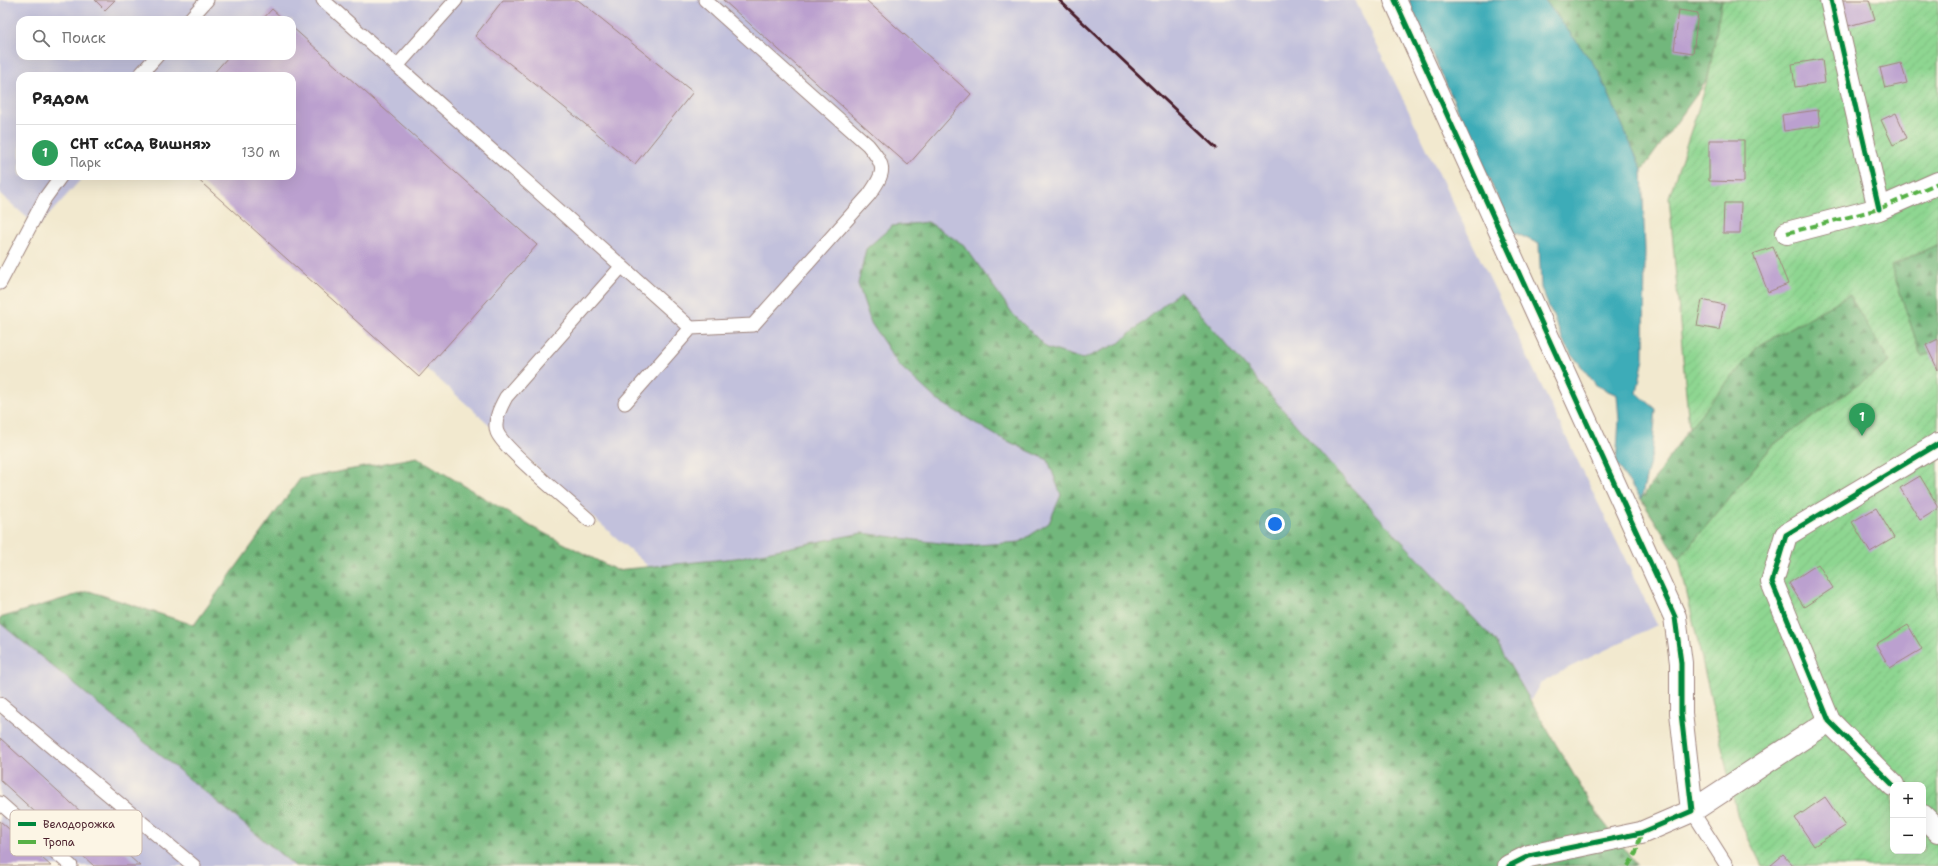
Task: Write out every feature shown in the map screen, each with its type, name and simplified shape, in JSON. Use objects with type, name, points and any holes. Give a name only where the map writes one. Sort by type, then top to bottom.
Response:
[{"type":"street","points":[[1395,0],[1675,617],[1680,663],[1680,713],[1692,811]]},
{"type":"street","points":[[1831,0],[1879,209]]},
{"type":"street","points":[[1787,233],[1879,209],[1938,183]]},
{"type":"street","points":[[1890,782],[1829,721],[1772,582],[1786,535],[1938,444]]},
{"type":"street","points":[[1509,866],[1529,856],[1641,833],[1692,811],[1829,721]]},
{"type":"street","points":[[1925,818],[1938,831]]},
{"type":"lane","points":[[193,16],[207,0]]},
{"type":"lane","points":[[323,0],[691,328],[753,325],[869,195],[881,178],[881,161],[868,145],[705,0]]},
{"type":"lane","points":[[397,66],[456,0]]},
{"type":"lane","points":[[143,72],[153,60]]},
{"type":"lane","points":[[0,283],[45,198],[58,180]]},
{"type":"lane","points":[[589,520],[509,448],[496,432],[497,416],[506,396],[622,266]]},
{"type":"lane","points":[[625,403],[691,328]]},
{"type":"lane","points":[[0,704],[127,810]]},
{"type":"lane","points":[[0,803],[10,812]]},
{"type":"lane","points":[[1692,811],[1727,866]]},
{"type":"lane","points":[[142,823],[194,866]]},
{"type":"lane","points":[[60,856],[71,866]]},
{"type":"shaded area","points":[[0,0],[1355,0],[1657,625],[1564,670],[1540,684],[1434,866],[984,866],[215,180],[296,180],[296,72],[16,72],[16,180],[80,180],[38,227],[0,194]]},
{"type":"shaded area","points":[[0,623],[295,866],[0,866]]},
{"type":"green space","points":[[1545,0],[1722,0],[1708,79],[1642,170],[1598,70]]},
{"type":"green space","points":[[1722,0],[1938,0],[1938,244],[1891,266],[1921,356],[1938,352],[1938,866],[1762,866],[1738,818],[1679,559],[1773,445],[1890,362],[1849,295],[1758,346],[1689,428],[1669,197],[1708,79]]},
{"type":"green space","points":[[928,222],[964,245],[1013,314],[1047,348],[1083,359],[1119,343],[1180,291],[1336,471],[1496,642],[1595,811],[1637,866],[295,866],[0,623],[0,618],[89,591],[194,625],[300,479],[417,457],[532,527],[616,570],[736,558],[862,533],[963,546],[1020,542],[1049,523],[1061,495],[1048,460],[997,436],[937,400],[899,365],[871,323],[858,284],[866,249],[892,226]]},
{"type":"green space","points":[[1938,244],[1938,352],[1921,356],[1891,266]]},
{"type":"green space","points":[[1849,295],[1890,362],[1773,445],[1679,559],[1641,499],[1689,428],[1758,346]]},
{"type":"water","points":[[1408,0],[1545,0],[1598,70],[1642,170],[1645,250],[1644,358],[1637,393],[1656,409],[1652,454],[1641,499],[1616,464],[1619,420],[1617,395],[1597,386],[1566,347],[1541,288],[1539,244],[1513,232]]},
{"type":"building","points":[[95,0],[115,0],[105,10]]},
{"type":"building","points":[[503,0],[578,0],[693,92],[635,164],[475,36]]},
{"type":"building","points":[[723,0],[866,0],[971,94],[908,165]]},
{"type":"building","points":[[1841,0],[1869,0],[1875,19],[1848,26]]},
{"type":"building","points":[[272,9],[280,16],[266,16]]},
{"type":"building","points":[[1679,10],[1698,13],[1693,53],[1674,50]]},
{"type":"building","points":[[296,31],[537,245],[419,377],[198,180],[296,180],[296,72],[215,72],[225,60],[296,60]]},
{"type":"building","points":[[1822,59],[1825,83],[1795,87],[1792,64]]},
{"type":"building","points":[[1901,63],[1907,83],[1885,88],[1880,68]]},
{"type":"building","points":[[1818,110],[1820,126],[1784,131],[1782,115]]},
{"type":"building","points":[[1896,113],[1907,138],[1893,145],[1881,120]]},
{"type":"building","points":[[1709,140],[1744,140],[1744,182],[1709,181]]},
{"type":"building","points":[[1724,203],[1741,203],[1740,233],[1723,233]]},
{"type":"building","points":[[1773,247],[1788,284],[1768,292],[1753,254]]},
{"type":"building","points":[[1702,300],[1724,305],[1719,330],[1697,326]]},
{"type":"building","points":[[1938,339],[1938,370],[1926,345]]},
{"type":"building","points":[[1920,476],[1938,506],[1938,509],[1920,520],[1900,488]]},
{"type":"building","points":[[1876,508],[1894,538],[1870,552],[1852,522]]},
{"type":"building","points":[[1818,564],[1833,588],[1804,607],[1789,583]]},
{"type":"building","points":[[1908,625],[1922,649],[1890,668],[1876,644]]},
{"type":"building","points":[[0,738],[79,810],[33,810],[0,780]]},
{"type":"building","points":[[1825,797],[1845,826],[1814,846],[1795,818]]},
{"type":"building","points":[[0,821],[10,830],[10,856],[40,856],[51,866],[0,866]]},
{"type":"building","points":[[1783,855],[1793,866],[1770,866]]},
{"type":"building","points":[[83,856],[129,856],[140,866],[94,866]]},
{"type":"railway","points":[[1059,0],[1216,148]]},
{"type":"marked path","points":[[1787,233],[1879,209],[1938,183]]},
{"type":"marked path","points":[[1628,866],[1636,853],[1641,833]]},
{"type":"cycle path","points":[[1395,0],[1675,617],[1681,663],[1681,713],[1692,811],[1641,833],[1529,856],[1509,866]]},
{"type":"cycle path","points":[[1831,0],[1879,209]]},
{"type":"cycle path","points":[[1890,782],[1829,721],[1772,582],[1786,535],[1938,444]]},
{"type":"place","name":"СНТ «Сад Вишня»","points":[[1862,436]]}]
